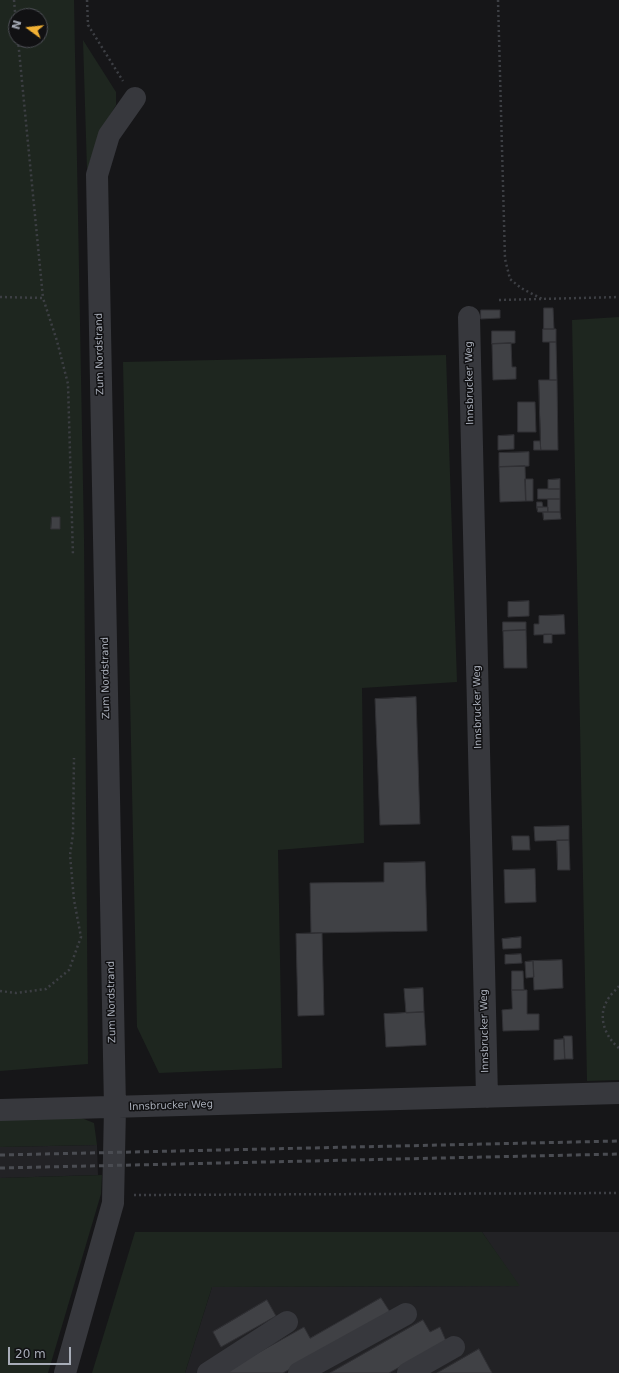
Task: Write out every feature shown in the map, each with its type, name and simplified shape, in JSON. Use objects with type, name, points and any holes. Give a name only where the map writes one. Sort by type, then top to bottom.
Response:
[{"type":"street","name":"Zum Nordstrand","points":[[65,1373],[113,1203],[115,1108],[97,175],[109,135],[135,98]]},
{"type":"street","name":"Innsbrucker Weg","points":[[469,317],[486,1097]]},
{"type":"street","name":"Innsbrucker Weg","points":[[0,1110],[619,1093]]},
{"type":"street","points":[[299,1373],[406,1314]]},
{"type":"street","points":[[208,1373],[287,1322]]},
{"type":"street","points":[[408,1373],[454,1347]]},
{"type":"path","points":[[87,0],[88,25],[135,98]]},
{"type":"path","points":[[498,0],[505,259],[510,279],[521,288],[542,299]]},
{"type":"path","points":[[19,48],[43,298],[57,341],[68,384],[73,556]]},
{"type":"path","points":[[0,297],[43,298]]},
{"type":"path","points":[[499,300],[619,297]]},
{"type":"path","points":[[0,991],[16,993],[46,988],[69,970],[81,938],[74,900],[70,854],[73,834],[74,758]]},
{"type":"path","points":[[619,986],[606,1001],[602,1023],[610,1041],[619,1048]]},
{"type":"path","points":[[113,1195],[619,1193]]},
{"type":"shaded area","points":[[0,0],[74,0],[84,538],[88,1064],[0,1071]]},
{"type":"shaded area","points":[[83,40],[116,92],[116,105],[100,133],[87,170]]},
{"type":"shaded area","points":[[619,317],[619,1080],[587,1081],[572,320]]},
{"type":"shaded area","points":[[446,355],[457,682],[362,688],[364,843],[278,850],[282,1068],[159,1073],[137,1027],[123,362]]},
{"type":"shaded area","points":[[79,1117],[94,1123],[97,1145],[0,1147],[0,1120]]},
{"type":"shaded area","points":[[97,1145],[98,1175],[0,1178],[0,1147]]},
{"type":"shaded area","points":[[102,1175],[101,1194],[48,1373],[0,1373],[0,1178]]},
{"type":"shaded area","points":[[135,1232],[482,1232],[520,1286],[212,1287],[185,1373],[92,1373]]},
{"type":"shaded area","points":[[482,1232],[619,1232],[619,1373],[185,1373],[212,1287],[519,1286]]},
{"type":"building","points":[[544,308],[553,308],[554,329],[544,329]]},
{"type":"building","points":[[481,310],[500,310],[500,318],[481,319]]},
{"type":"building","points":[[543,329],[556,329],[556,342],[543,342]]},
{"type":"building","points":[[492,331],[515,331],[515,343],[492,344]]},
{"type":"building","points":[[550,342],[556,342],[557,380],[550,380]]},
{"type":"building","points":[[511,343],[512,367],[516,367],[516,379],[493,380],[492,344]]},
{"type":"building","points":[[539,380],[557,380],[558,450],[541,450]]},
{"type":"building","points":[[518,402],[535,402],[536,432],[518,432]]},
{"type":"building","points":[[514,435],[514,449],[498,450],[498,436]]},
{"type":"building","points":[[534,441],[540,441],[541,450],[534,450]]},
{"type":"building","points":[[529,452],[529,466],[499,467],[499,453]]},
{"type":"building","points":[[525,466],[526,501],[500,502],[499,467]]},
{"type":"building","points":[[525,479],[533,479],[533,501],[526,501]]},
{"type":"building","points":[[560,479],[560,489],[548,489],[548,480]]},
{"type":"building","points":[[538,489],[560,489],[560,499],[538,499]]},
{"type":"building","points":[[548,499],[560,499],[560,512],[548,512]]},
{"type":"building","points":[[537,502],[542,502],[543,507],[537,507]]},
{"type":"building","points":[[537,507],[548,507],[548,512],[538,512]]},
{"type":"building","points":[[543,512],[560,512],[561,519],[544,520]]},
{"type":"building","points":[[52,517],[60,517],[60,529],[51,529]]},
{"type":"building","points":[[529,601],[529,616],[508,617],[508,602]]},
{"type":"building","points":[[564,615],[565,634],[534,635],[534,624],[539,624],[539,616]]},
{"type":"building","points":[[503,622],[526,622],[526,630],[503,631]]},
{"type":"building","points":[[526,630],[527,668],[504,668],[503,631]]},
{"type":"building","points":[[544,634],[552,634],[552,643],[544,643]]},
{"type":"building","points":[[416,697],[420,824],[380,825],[375,699]]},
{"type":"building","points":[[569,826],[569,840],[535,841],[534,827]]},
{"type":"building","points":[[512,836],[529,836],[530,850],[513,850]]},
{"type":"building","points":[[557,840],[569,840],[570,870],[558,870]]},
{"type":"building","points":[[425,862],[427,931],[311,933],[310,883],[384,882],[384,863]]},
{"type":"building","points":[[535,869],[536,902],[505,903],[504,870]]},
{"type":"building","points":[[322,933],[324,1015],[298,1016],[296,934]]},
{"type":"building","points":[[521,937],[521,948],[503,949],[502,939]]},
{"type":"building","points":[[521,954],[522,963],[505,964],[505,955]]},
{"type":"building","points":[[562,960],[563,988],[534,990],[533,961]]},
{"type":"building","points":[[533,961],[534,977],[526,978],[525,962]]},
{"type":"building","points":[[512,971],[523,971],[524,990],[512,990]]},
{"type":"building","points":[[423,988],[424,1012],[406,1013],[404,989]]},
{"type":"building","points":[[512,990],[527,990],[527,1014],[539,1014],[539,1030],[503,1031],[502,1010],[512,1009]]},
{"type":"building","points":[[424,1012],[426,1045],[386,1047],[384,1014]]},
{"type":"building","points":[[564,1036],[572,1036],[573,1059],[565,1059]]},
{"type":"building","points":[[564,1039],[565,1059],[554,1060],[554,1040]]},
{"type":"building","points":[[381,1298],[390,1312],[283,1373],[222,1373],[304,1327],[310,1338]]},
{"type":"building","points":[[267,1300],[276,1316],[221,1347],[213,1332]]},
{"type":"building","points":[[423,1320],[430,1332],[440,1327],[446,1341],[389,1373],[330,1373]]},
{"type":"building","points":[[479,1349],[492,1373],[437,1373]]},
{"type":"railway","points":[[0,1155],[619,1141]]},
{"type":"railway","points":[[0,1168],[619,1154]]}]
